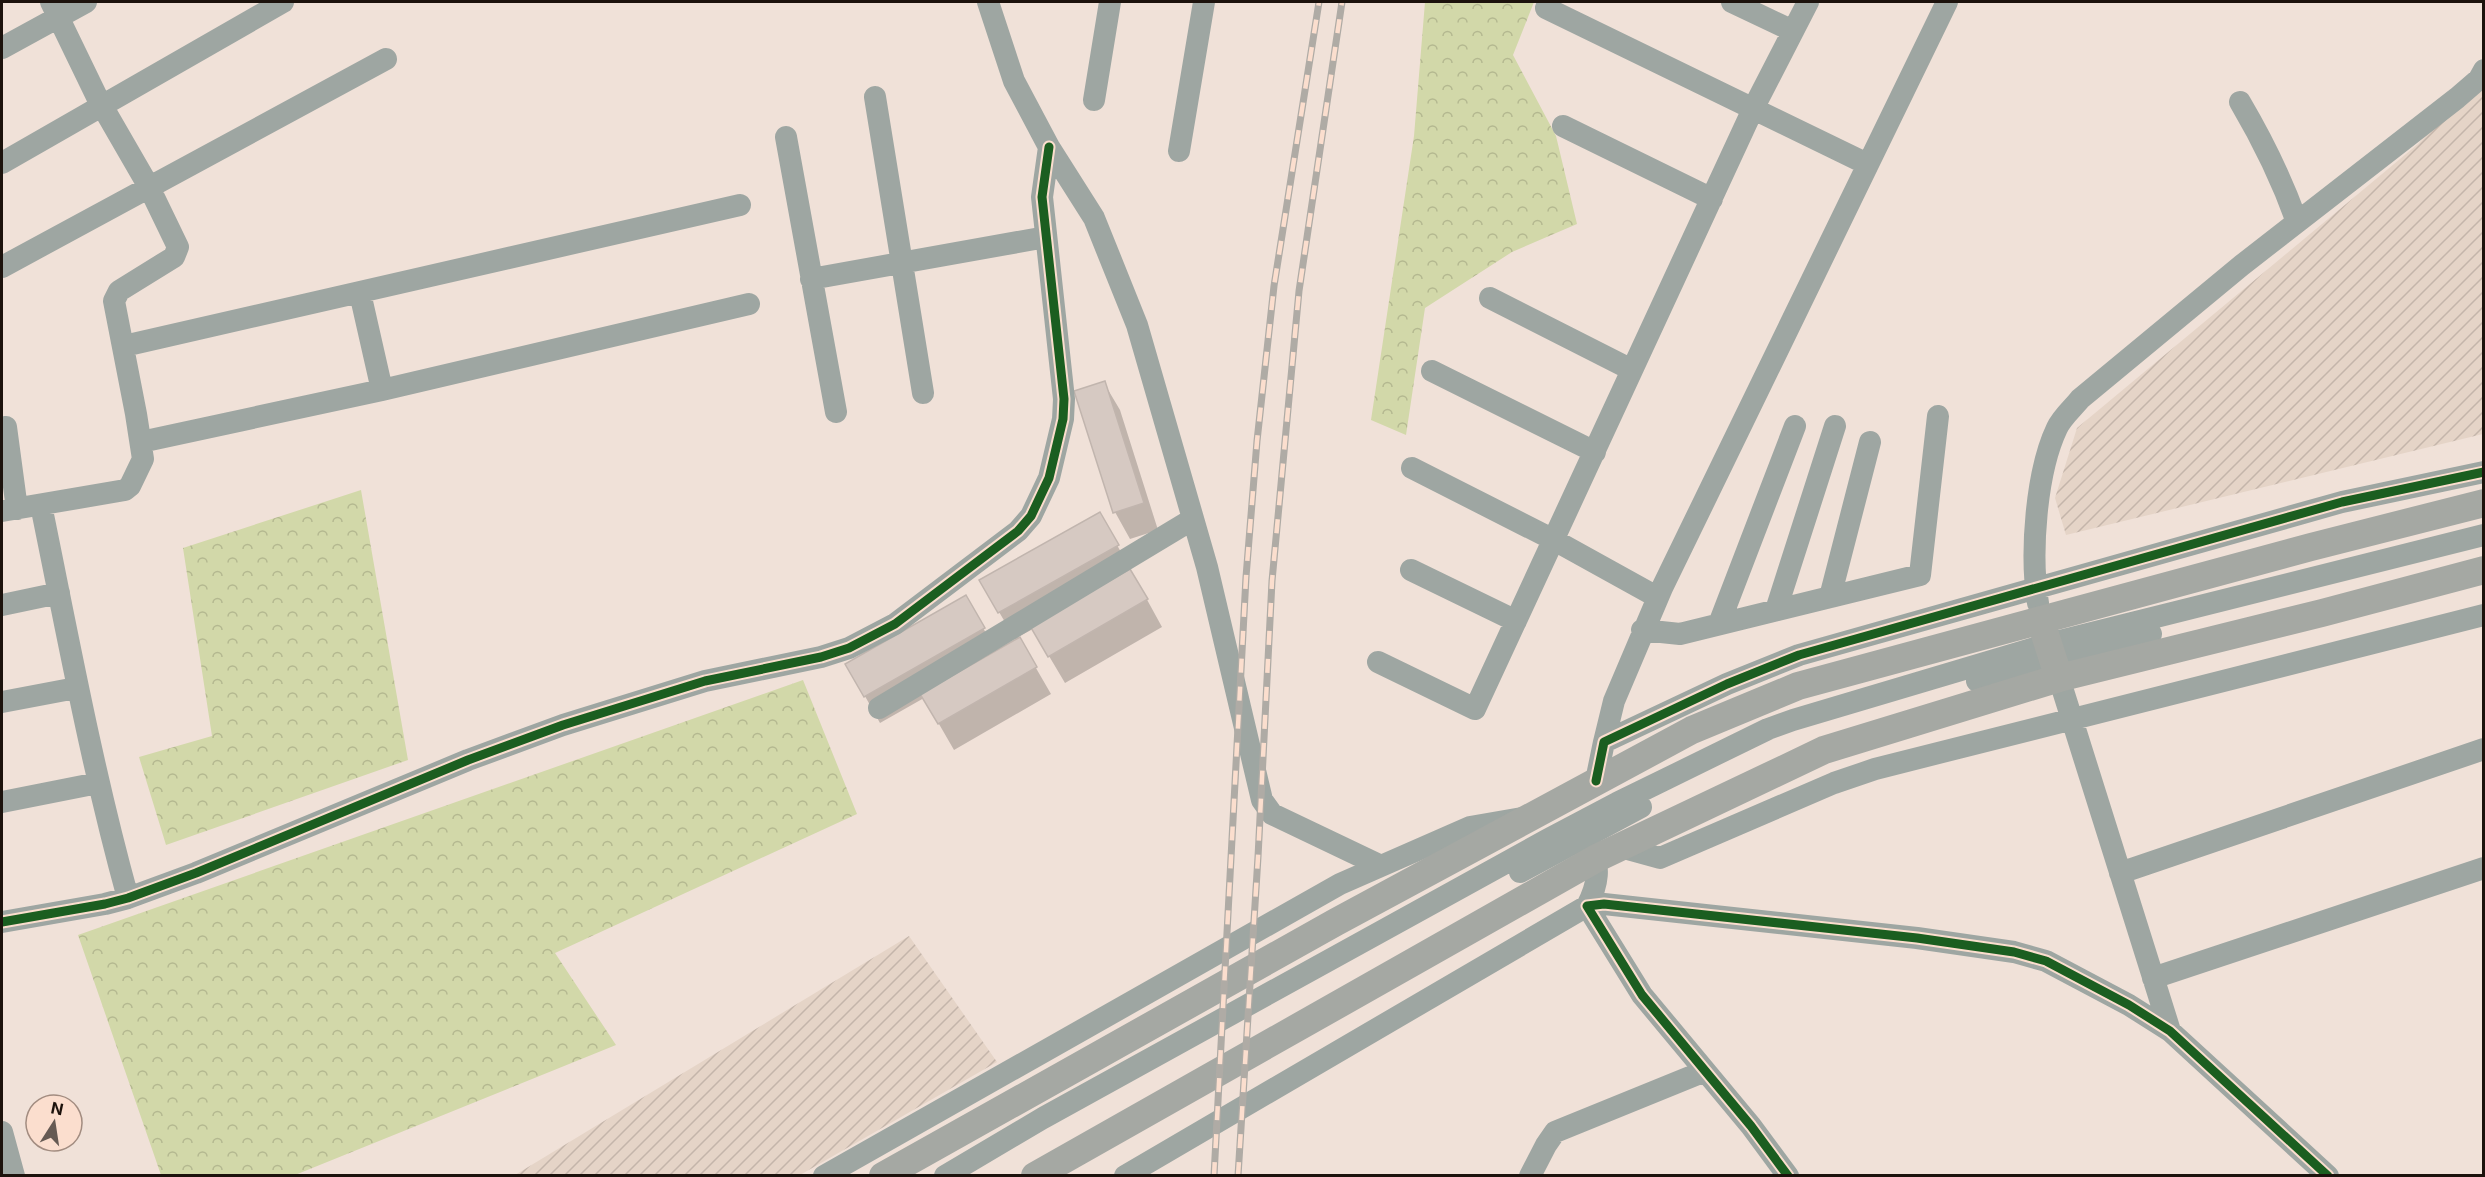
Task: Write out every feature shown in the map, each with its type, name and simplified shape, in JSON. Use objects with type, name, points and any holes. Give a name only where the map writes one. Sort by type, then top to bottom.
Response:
[{"type":"main road","points":[[1035,1176],[1590,833],[1824,750],[2051,651],[2300,550],[2484,503]]},
{"type":"main road","points":[[1590,833],[1596,781],[1692,730],[1798,686],[2322,613],[2484,570]]},
{"type":"main road","points":[[883,1176],[1326,928],[1533,816],[1590,833]]},
{"type":"street","points":[[2,48],[54,9],[86,2]]},
{"type":"street","points":[[2,163],[283,2]]},
{"type":"street","points":[[988,2],[1014,81],[1049,147],[1094,218],[1119,278],[1151,369],[1218,612],[1262,800],[1272,814],[1381,866]]},
{"type":"street","points":[[1094,100],[1110,2]]},
{"type":"street","points":[[1179,152],[1204,2]]},
{"type":"street","points":[[1732,2],[1793,31]]},
{"type":"street","points":[[1378,662],[1475,709],[1753,109],[1808,2]]},
{"type":"street","points":[[1596,781],[1614,701],[1642,630],[1947,2]]},
{"type":"street","points":[[1546,8],[1867,164]]},
{"type":"street","points":[[6,427],[9,510],[125,490],[130,486],[142,459],[141,442],[114,301],[119,291],[174,257],[178,247],[149,187],[102,106],[54,9]]},
{"type":"street","points":[[2,267],[386,59]]},
{"type":"street","points":[[2170,1031],[2051,651],[2036,589],[2036,545],[2043,470],[2058,425],[2080,399],[2297,222],[2457,98],[2479,79],[2484,70]]},
{"type":"street","points":[[875,97],[900,263],[923,393]]},
{"type":"street","points":[[2240,102],[2261,136],[2297,222]]},
{"type":"street","points":[[1563,126],[1712,199]]},
{"type":"street","points":[[786,137],[836,412]]},
{"type":"street","points":[[2,922],[105,904],[128,897],[196,873],[468,760],[563,725],[705,681],[821,657],[849,648],[895,624],[1018,531],[1031,516],[1049,478],[1060,435],[1064,399],[1041,189],[1049,147]]},
{"type":"street","points":[[124,346],[740,205]]},
{"type":"street","points":[[811,279],[1046,237]]},
{"type":"street","points":[[360,293],[382,390]]},
{"type":"street","points":[[1490,298],[1632,370]]},
{"type":"street","points":[[141,442],[382,390],[749,304]]},
{"type":"street","points":[[1432,371],[1595,452]]},
{"type":"street","points":[[1642,630],[1680,634],[1920,575],[1938,416]]},
{"type":"street","points":[[1719,624],[1795,426]]},
{"type":"street","points":[[1776,610],[1835,426]]},
{"type":"street","points":[[1830,597],[1870,442]]},
{"type":"street","points":[[1412,468],[1554,540],[1657,597]]},
{"type":"street","points":[[1604,742],[1728,684],[1799,655],[2342,502],[2484,472]]},
{"type":"street","points":[[41,505],[69,636],[76,688],[128,897]]},
{"type":"street","points":[[879,708],[1193,519]]},
{"type":"street","points":[[970,1176],[1050,1128],[1590,833],[1738,744],[1793,720],[2484,535]]},
{"type":"street","points":[[2051,651],[2484,548]]},
{"type":"street","points":[[1411,570],[1516,621]]},
{"type":"street","points":[[2,605],[59,593]]},
{"type":"street","points":[[945,1176],[1043,1118],[1590,833],[1660,858],[1834,783],[1875,769],[2484,615]]},
{"type":"street","points":[[2,702],[76,688]]},
{"type":"street","points":[[2121,873],[2484,749]]},
{"type":"street","points":[[2,802],[98,783]]},
{"type":"street","points":[[824,1176],[1340,884],[1470,827],[1533,816]]},
{"type":"street","points":[[1587,906],[1596,885],[1590,833]]},
{"type":"street","points":[[2153,978],[2484,868]]},
{"type":"street","points":[[1125,1176],[1587,906],[1604,904],[1917,938],[2014,952],[2046,961],[2129,1005],[2170,1031],[2328,1176]]},
{"type":"street","points":[[1587,906],[1642,995],[1788,1176]]},
{"type":"street","points":[[1530,1176],[1555,1132],[1705,1071]]},
{"type":"street","points":[[2,1132],[14,1176]]},
{"type":"shaded area","points":[[2483,78],[2483,434],[2066,535],[2055,498],[2077,428],[2418,144]]},
{"type":"shaded area","points":[[909,936],[997,1062],[800,1175],[515,1175]]},
{"type":"green space","points":[[1425,2],[1534,2],[1513,55],[1556,136],[1577,224],[1512,252],[1425,308],[1406,435],[1371,420],[1414,136]]},
{"type":"green space","points":[[361,490],[408,760],[166,845],[139,757],[212,736],[183,548]]},
{"type":"green space","points":[[803,680],[857,814],[555,953],[616,1045],[295,1175],[161,1175],[78,935]]},
{"type":"building","points":[[1105,381],[1144,503],[1113,513],[1074,391]]},
{"type":"building","points":[[1100,512],[1119,545],[998,613],[979,580]]},
{"type":"building","points":[[1130,569],[1148,599],[1048,657],[1030,626]]},
{"type":"building","points":[[966,595],[985,628],[864,697],[845,664]]},
{"type":"building","points":[[1020,637],[1037,667],[938,724],[920,694]]},
{"type":"railway","points":[[1214,1176],[1246,577],[1257,441],[1274,286],[1319,2]]},
{"type":"railway","points":[[1238,1176],[1272,581],[1299,291],[1342,2]]},
{"type":"cycle path","points":[[2,922],[128,898],[196,873],[468,760],[563,725],[705,681],[821,657],[849,648],[895,624],[1018,531],[1031,516],[1049,478],[1063,419],[1064,399],[1042,197],[1049,147]]},
{"type":"cycle path","points":[[1596,781],[1604,742],[1727,684],[1799,655],[2342,502],[2484,472]]},
{"type":"cycle path","points":[[1788,1176],[1751,1126],[1642,995],[1587,906],[1604,904],[1917,938],[2014,952],[2046,961],[2129,1005],[2170,1031],[2328,1176]]}]
